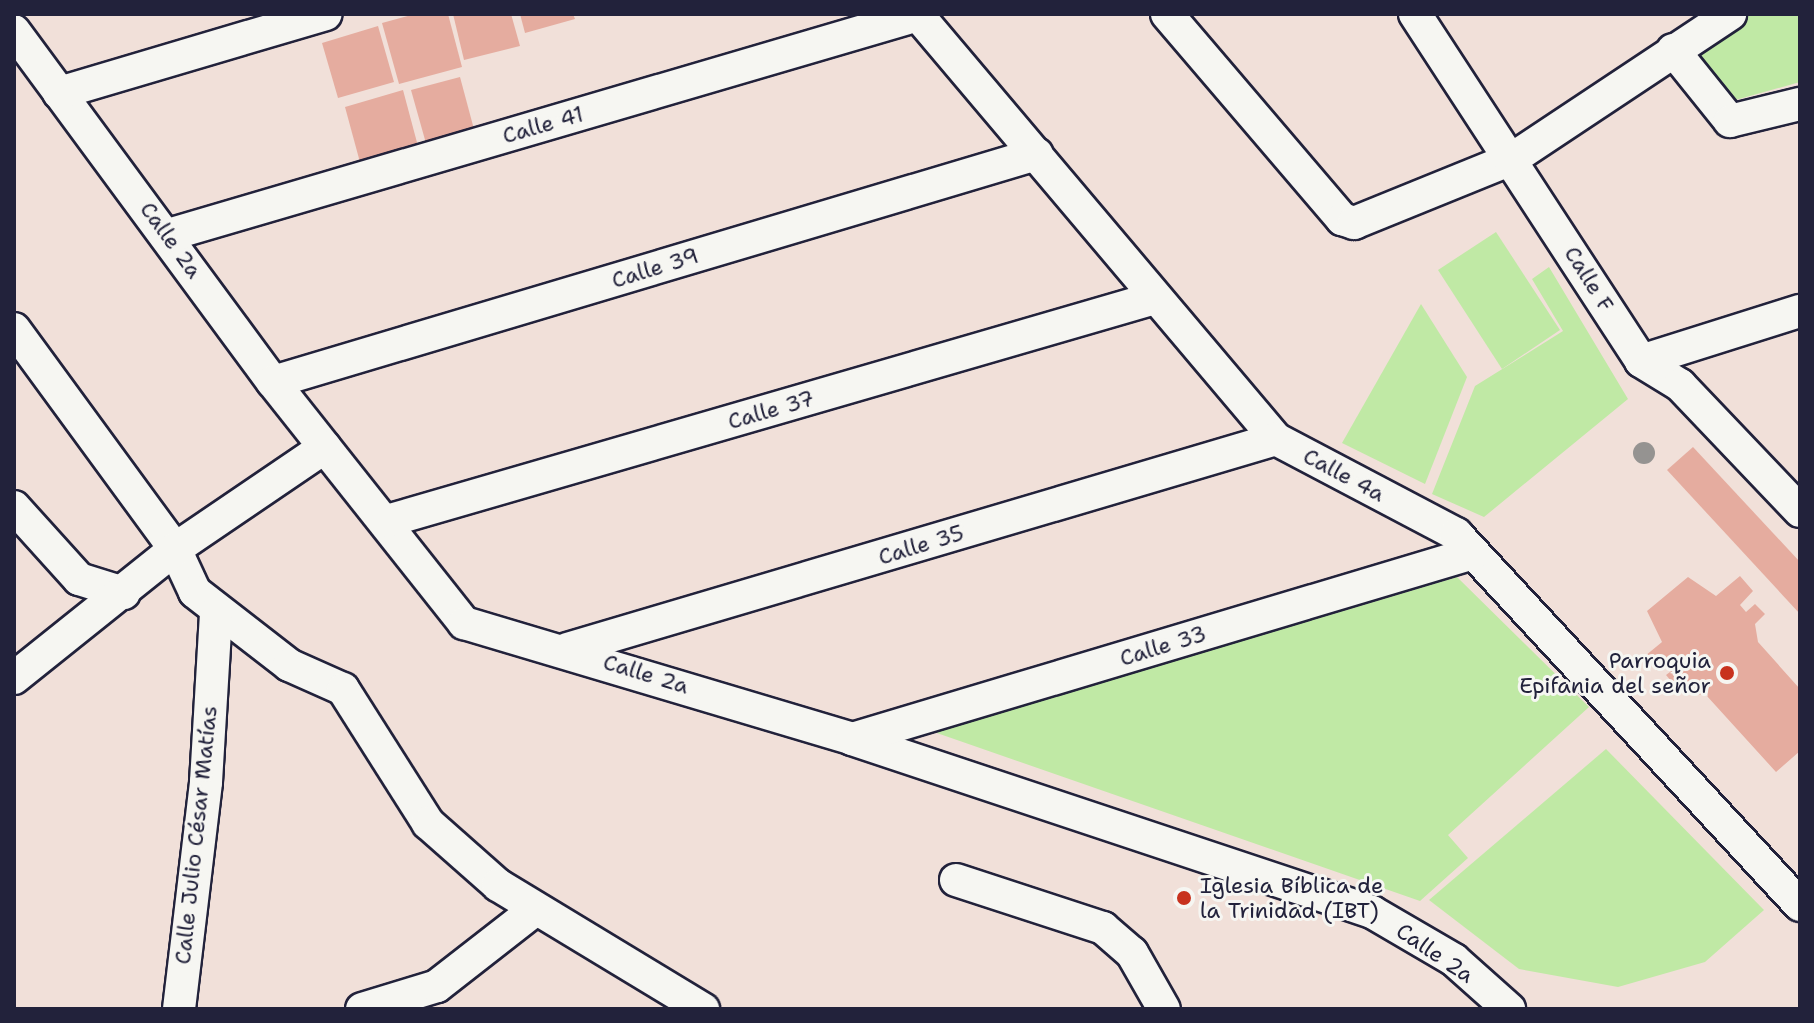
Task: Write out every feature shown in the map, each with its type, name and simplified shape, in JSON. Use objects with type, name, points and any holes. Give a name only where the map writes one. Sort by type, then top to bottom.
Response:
[{"type":"street","points":[[59,93],[326,14]]},
{"type":"street","name":"Calle 4a","points":[[918,14],[1276,439],[1456,534],[1794,887]]},
{"type":"street","name":"Calle 41","points":[[168,235],[918,14]]},
{"type":"street","points":[[1167,14],[1342,219],[1354,223],[1512,159],[1730,14]]},
{"type":"street","name":"Calle F","points":[[1415,14],[1641,361],[1680,385],[1800,511]]},
{"type":"street","name":"Calle 2a","points":[[14,31],[168,235],[273,382],[387,521],[464,623],[567,649],[852,739],[1372,912],[1454,960],[1509,1009]]},
{"type":"street","points":[[1673,50],[1730,121],[1800,104]]},
{"type":"street","name":"Calle 39","points":[[273,382],[1037,154]]},
{"type":"street","name":"Calle 37","points":[[387,521],[1155,298]]},
{"type":"street","points":[[1641,361],[1800,311]]},
{"type":"street","points":[[14,329],[175,549],[178,566],[216,612],[289,665],[343,689],[428,823],[536,909],[703,1009]]},
{"type":"street","name":"Calle 35","points":[[567,649],[1276,439]]},
{"type":"street","points":[[14,678],[124,593],[175,549],[325,447]]},
{"type":"street","points":[[18,522],[79,579],[124,593]]},
{"type":"street","name":"Calle 33","points":[[852,739],[1473,553]]},
{"type":"street","name":"Calle Julio César Matías","points":[[179,1009],[206,782],[216,612]]},
{"type":"street","points":[[956,880],[1103,928],[1132,953],[1164,1009]]},
{"type":"street","points":[[362,1009],[437,986],[536,909]]},
{"type":"green space","points":[[1743,14],[1800,14],[1800,82],[1725,103],[1685,51]]},
{"type":"green space","points":[[1496,232],[1560,330],[1502,369],[1438,270]]},
{"type":"green space","points":[[1549,267],[1628,399],[1484,517],[1432,494],[1475,386],[1563,331],[1532,279]]},
{"type":"green space","points":[[1421,304],[1467,377],[1425,484],[1342,443]]},
{"type":"green space","points":[[1457,577],[1589,707],[1448,835],[1468,858],[1420,901],[934,732]]},
{"type":"green space","points":[[1606,749],[1764,910],[1705,962],[1618,987],[1519,969],[1429,900]]},
{"type":"building","points":[[415,14],[448,14],[462,67],[399,84],[382,23]]},
{"type":"building","points":[[453,14],[511,14],[520,46],[464,60]]},
{"type":"building","points":[[520,14],[573,14],[575,19],[525,33]]},
{"type":"building","points":[[378,26],[394,82],[338,98],[322,43]]},
{"type":"building","points":[[460,77],[475,133],[427,147],[411,90]]},
{"type":"building","points":[[403,90],[419,150],[361,166],[345,107]]},
{"type":"building","points":[[1693,447],[1800,562],[1800,614],[1667,470]]},
{"type":"building","name":"Parroquia Epifania del señor","points":[[1740,576],[1753,591],[1740,605],[1746,612],[1755,604],[1765,614],[1755,624],[1758,642],[1800,689],[1800,751],[1776,772],[1706,695],[1693,694],[1685,682],[1677,688],[1666,675],[1678,666],[1672,659],[1657,671],[1645,656],[1662,642],[1647,611],[1688,577],[1716,596]]},
{"type":"place","name":"Parroquia Epifania del señor","points":[[1727,673]]},
{"type":"place","name":"Iglesia Bíblica de la Trinidad (IBT)","points":[[1184,898]]}]
